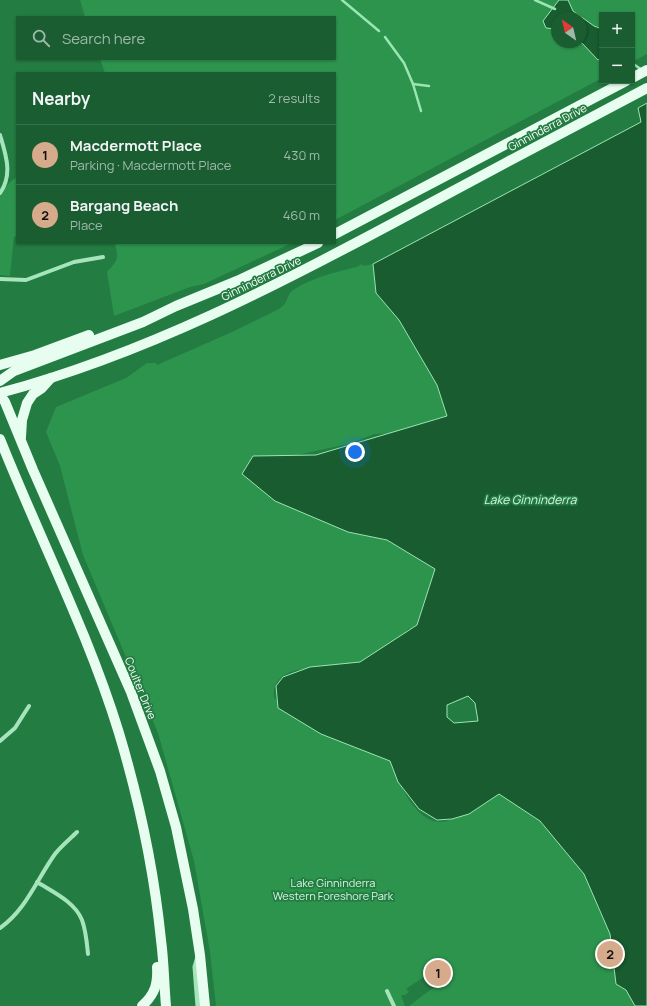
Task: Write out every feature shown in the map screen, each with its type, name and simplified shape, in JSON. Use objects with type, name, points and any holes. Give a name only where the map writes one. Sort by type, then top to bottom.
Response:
[{"type":"main road","name":"Ginninderra Drive","points":[[635,76],[647,70]]},
{"type":"main road","name":"Ginninderra Drive","points":[[336,233],[619,84]]},
{"type":"main road","name":"Ginninderra Drive","points":[[0,394],[152,341],[241,302],[647,88]]},
{"type":"main road","name":"Ginninderra Drive","points":[[0,381],[14,371],[143,322],[176,306],[238,281],[316,244]]},
{"type":"main road","name":"Ginninderra Drive","points":[[0,365],[35,355],[176,306]]},
{"type":"main road","points":[[21,440],[22,420],[27,403],[33,394],[42,388],[52,377]]},
{"type":"main road","name":"Coulter Drive","points":[[0,394],[5,402],[33,470],[131,692],[160,771],[185,869],[200,955],[205,1006]]},
{"type":"main road","points":[[0,439],[100,678],[132,778],[147,846],[161,940],[166,1006]]},
{"type":"main road","points":[[142,1006],[152,996],[157,985],[157,952],[161,940]]},
{"type":"street","points":[[0,135],[7,158],[8,171],[5,184],[0,193]]},
{"type":"street","points":[[0,279],[26,280],[74,262],[103,257]]},
{"type":"street","points":[[0,741],[15,728],[29,706]]},
{"type":"street","points":[[0,928],[20,910],[56,852],[77,832]]},
{"type":"street","points":[[37,882],[65,900],[76,910],[84,929],[88,954]]},
{"type":"street","points":[[199,1006],[196,967],[200,955]]},
{"type":"street","points":[[387,992],[394,1006]]},
{"type":"green space","points":[[80,0],[647,0],[647,54],[635,60],[635,12],[599,12],[599,80],[336,219],[336,72],[105,72],[100,60],[336,60],[336,16],[85,16]]},
{"type":"green space","points":[[16,178],[16,236],[14,237],[10,276],[0,275],[0,194],[10,182]]},
{"type":"green space","points":[[290,244],[204,284],[190,287],[114,316],[107,272],[117,257],[115,245]]},
{"type":"green space","name":"Lake Ginninderra Western Foreshore Park","points":[[362,264],[363,266],[373,264],[375,287],[406,324],[437,385],[447,416],[434,419],[403,433],[374,434],[348,444],[297,455],[272,458],[348,532],[387,540],[435,569],[417,625],[410,630],[408,628],[405,637],[373,663],[292,671],[283,676],[277,682],[274,697],[279,704],[391,759],[404,792],[420,813],[430,820],[440,822],[452,819],[488,785],[530,812],[534,818],[539,819],[584,874],[602,917],[610,931],[638,1006],[409,1006],[437,986],[439,985],[441,987],[445,985],[434,970],[406,989],[409,992],[405,995],[401,995],[405,1006],[216,1006],[210,952],[194,861],[158,733],[83,555],[60,466],[46,432],[56,407],[126,378],[147,363],[156,363],[157,365],[232,332],[277,310],[284,305],[292,291],[306,283],[332,273],[357,267]]},
{"type":"water","points":[[559,0],[568,0],[574,12],[551,12],[551,28],[546,28],[543,21]]},
{"type":"water","points":[[587,21],[599,28],[598,60],[587,48]]},
{"type":"water","name":"Lake Ginninderra","points":[[647,103],[647,1006],[635,1006],[626,990],[616,984],[610,934],[584,874],[540,821],[499,794],[469,814],[452,819],[437,820],[419,809],[398,782],[390,761],[321,734],[278,708],[276,686],[283,677],[310,667],[360,662],[417,625],[435,569],[387,540],[348,532],[275,501],[242,474],[253,456],[316,455],[447,416],[437,385],[399,320],[376,293],[373,264],[641,122],[638,108]],"holes":[[[468,696],[475,703],[478,721],[454,723],[447,717],[447,705]]]},
{"type":"waterway","points":[[342,0],[379,31]]},
{"type":"waterway","points":[[535,0],[555,9]]},
{"type":"waterway","points":[[385,37],[404,63],[413,84],[421,111]]},
{"type":"waterway","points":[[635,65],[642,70]]},
{"type":"waterway","points":[[413,84],[429,86]]},
{"type":"place","name":"Bargang Beach","points":[[610,954]]},
{"type":"place","name":"Macdermott Place","points":[[438,973]]}]
